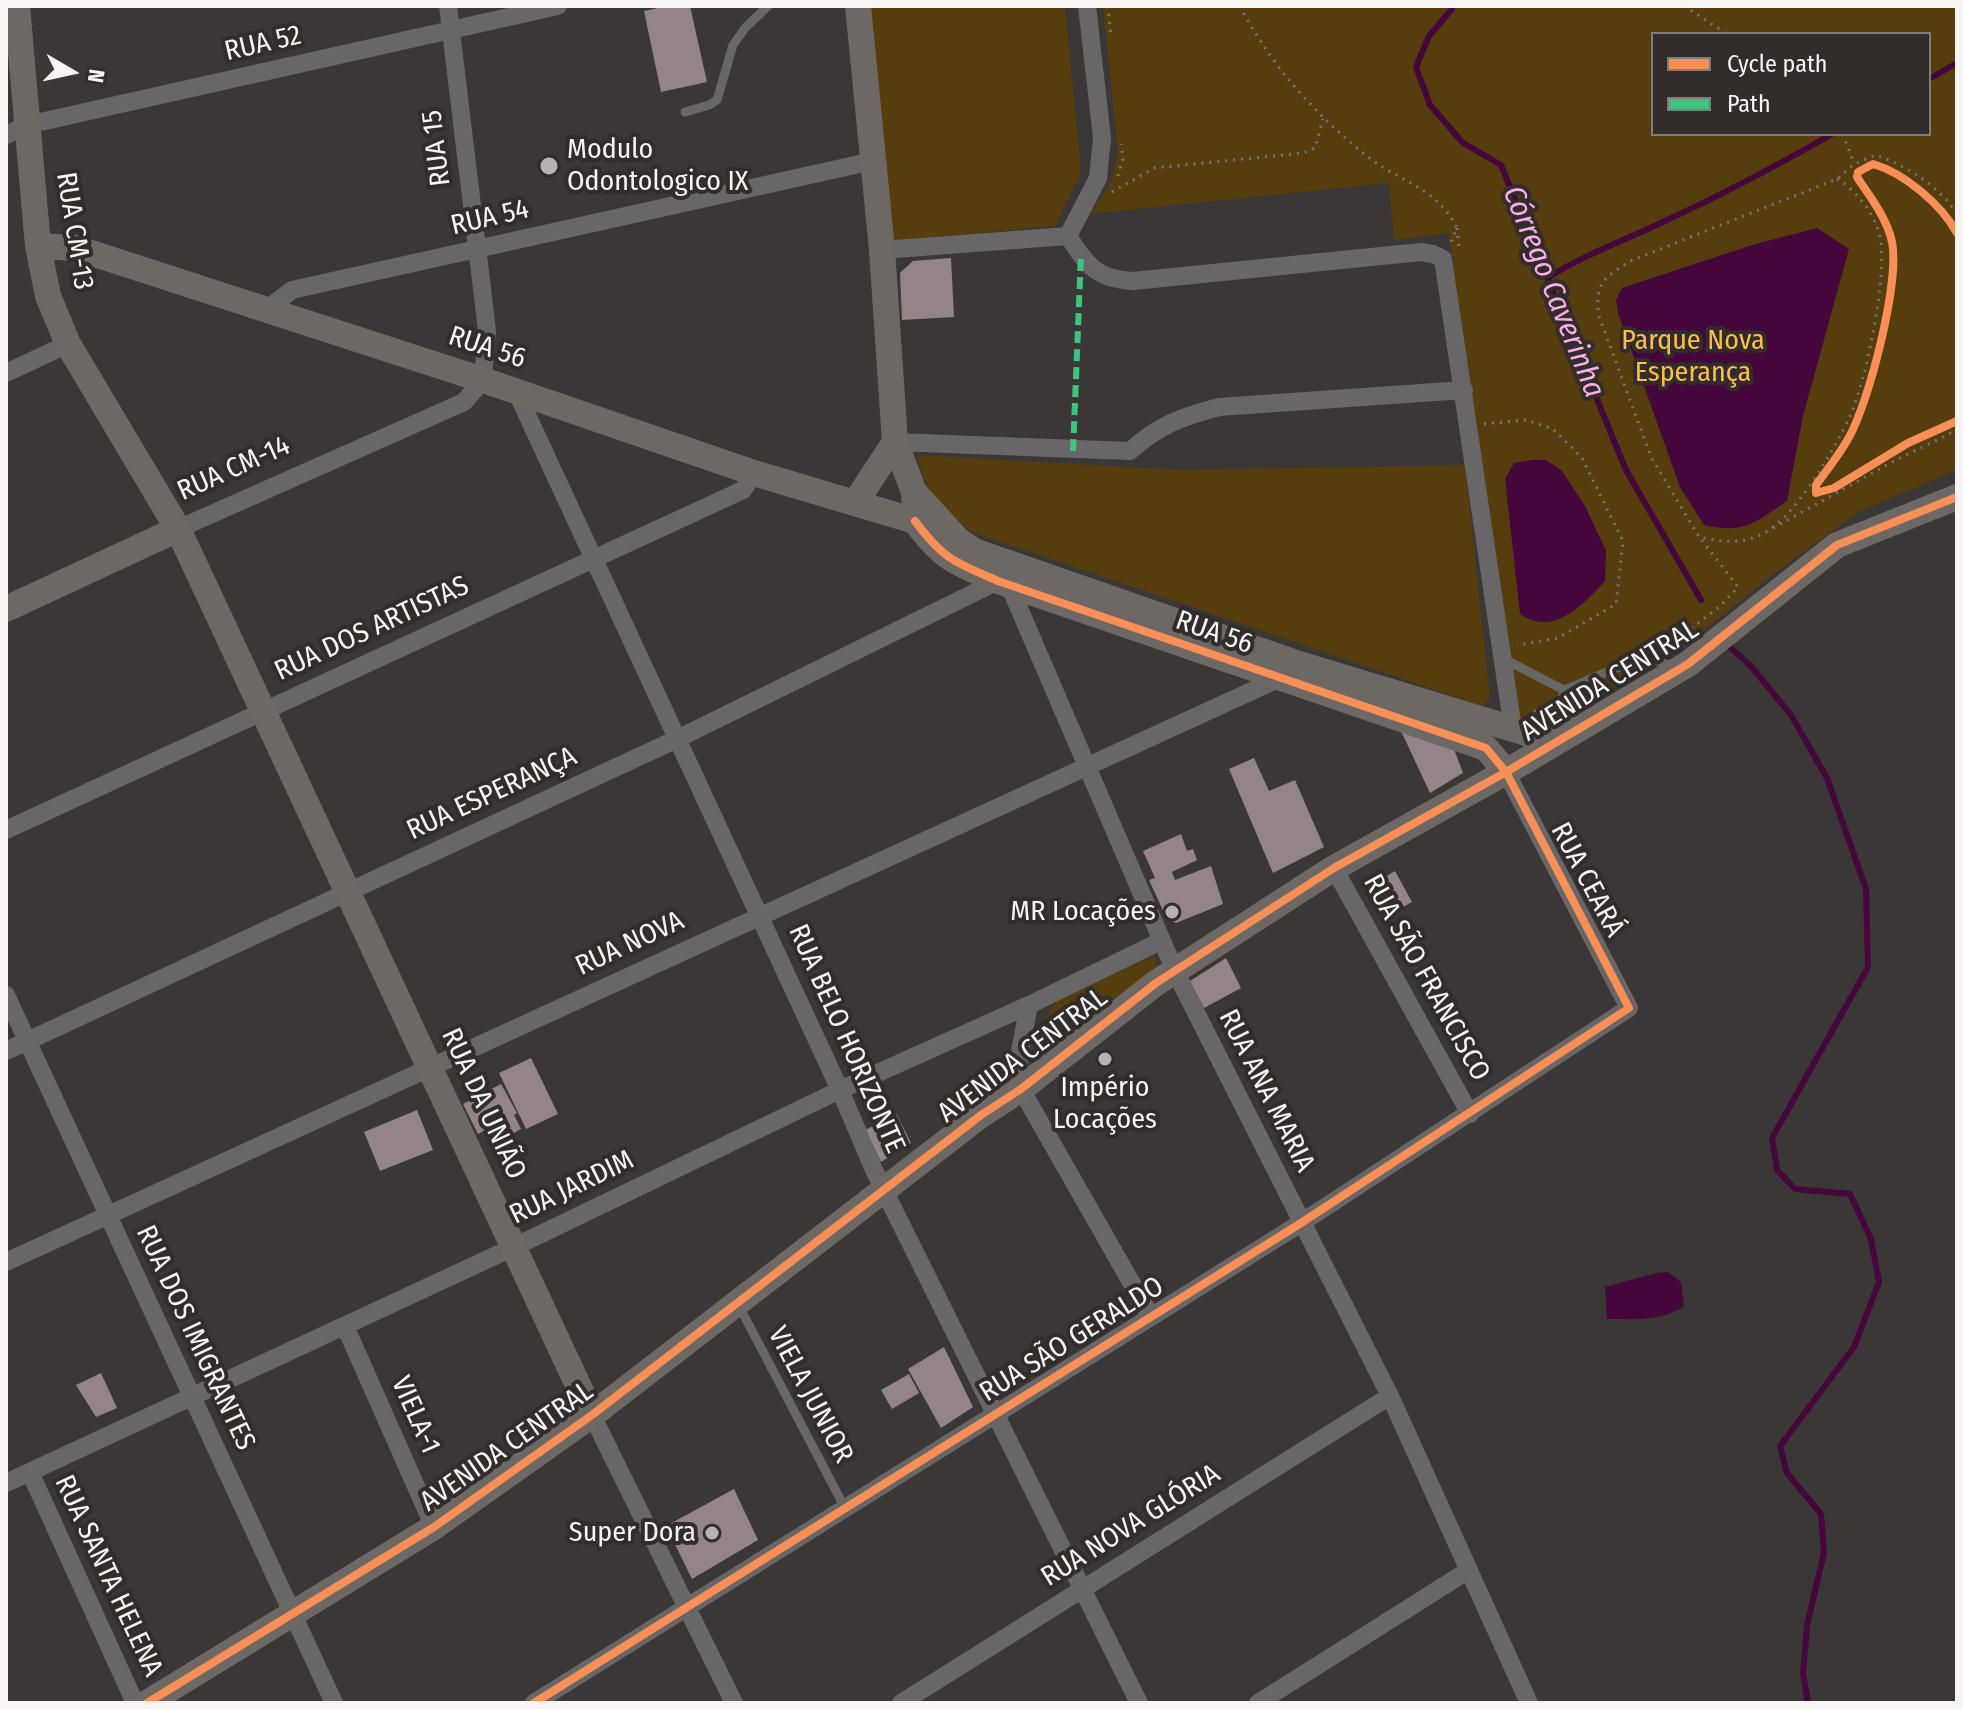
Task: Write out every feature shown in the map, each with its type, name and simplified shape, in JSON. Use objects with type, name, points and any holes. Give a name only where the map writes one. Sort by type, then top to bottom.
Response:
[{"type":"street","name":"RUA CM-13","points":[[17,6],[17,130],[48,296],[68,344],[178,529]]},
{"type":"street","name":"RUA 15","points":[[448,6],[487,330],[483,380]]},
{"type":"street","name":"RUA 52","points":[[17,130],[558,6]]},
{"type":"street","points":[[858,6],[882,250],[895,442],[925,518]]},
{"type":"street","points":[[1068,236],[1098,178],[1102,138],[1087,6]]},
{"type":"street","name":"RUA 54","points":[[266,310],[292,290],[873,161]]},
{"type":"street","points":[[882,250],[1068,236]]},
{"type":"street","points":[[1068,236],[1096,272],[1110,280],[1133,281],[1421,252],[1443,259],[1513,729]]},
{"type":"street","name":"RUA 56","points":[[38,246],[76,248],[483,380],[754,473],[855,503],[925,518],[974,551],[1299,664],[1513,729],[1563,738]]},
{"type":"street","points":[[6,373],[68,344]]},
{"type":"street","name":"RUA CM-14","points":[[6,609],[464,402],[483,380]]},
{"type":"street","points":[[895,442],[1130,451],[1152,431],[1182,417],[1219,407],[1464,390]]},
{"type":"street","name":"RUA BELO HORIZONTE","points":[[516,391],[884,1191],[1139,1703]]},
{"type":"street","points":[[855,503],[895,442]]},
{"type":"street","name":"RUA DOS ARTISTAS","points":[[6,830],[743,490],[754,473]]},
{"type":"street","name":"AVENIDA CENTRAL","points":[[147,1703],[434,1527],[592,1415],[1156,983],[1334,868],[1506,772],[1683,666],[1837,545],[1957,497]]},
{"type":"street","name":"RUA 56","points":[[925,518],[923,533],[951,561],[1004,583],[1278,679],[1486,748],[1506,772]]},
{"type":"street","name":"RUA DA UNIÃO","points":[[178,529],[592,1415],[734,1703]]},
{"type":"street","name":"RUA ESPERANÇA","points":[[6,1051],[677,739],[1004,583]]},
{"type":"street","name":"RUA ANA MARIA","points":[[1004,583],[1175,971],[1390,1396],[1529,1703]]},
{"type":"street","name":"RUA NOVA","points":[[6,1262],[1278,679]]},
{"type":"street","name":"RUA CEARÁ","points":[[1506,772],[1629,1008]]},
{"type":"street","name":"RUA SÃO FRANCISCO","points":[[1334,868],[1470,1114]]},
{"type":"street","name":"RUA JARDIM","points":[[6,1483],[1161,941]]},
{"type":"street","name":"RUA DOS IMIGRANTES","points":[[6,995],[334,1703]]},
{"type":"street","name":"AVENIDA CENTRAL","points":[[1021,1089],[1019,1056],[1029,1005]]},
{"type":"street","name":"RUA SÃO GERALDO","points":[[534,1703],[1301,1223],[1629,1008]]},
{"type":"street","points":[[1021,1089],[1151,1317]]},
{"type":"street","name":"VIELA-1","points":[[345,1326],[434,1527]]},
{"type":"street","name":"RUA NOVA GLÓRIA","points":[[901,1703],[1390,1396]]},
{"type":"street","name":"RUA SANTA HELENA","points":[[30,1472],[135,1703]]},
{"type":"street","points":[[1258,1703],[1469,1570]]},
{"type":"lane","points":[[685,112],[717,100],[733,45],[745,28],[768,6]]},
{"type":"lane","points":[[1502,653],[1564,690]]},
{"type":"lane","points":[[1564,690],[1645,661],[1683,666]]},
{"type":"lane","points":[[1563,738],[1560,705],[1564,690]]},
{"type":"lane","name":"VIELA JUNIOR","points":[[737,1303],[845,1508]]},
{"type":"path","points":[[1240,6],[1256,37],[1323,119],[1371,159],[1398,174],[1448,210],[1457,228],[1443,259]]},
{"type":"path","points":[[1684,6],[1724,32]]},
{"type":"path","points":[[1078,215],[1098,210],[1113,191],[1154,168],[1303,153],[1315,148],[1323,119]]},
{"type":"path","points":[[1844,136],[1857,171]]},
{"type":"path","points":[[1857,171],[1876,155],[1898,162],[1937,191],[1953,219]]},
{"type":"path","points":[[1699,623],[1738,587],[1699,537],[1651,457],[1599,316],[1596,297],[1604,279],[1630,261],[1873,164],[1899,176]]},
{"type":"path","points":[[1765,533],[1800,501],[1851,415],[1872,336],[1881,273],[1880,236],[1865,205],[1847,185],[1837,179]]},
{"type":"path","points":[[1864,187],[1884,218],[1892,243]]},
{"type":"path","points":[[1816,493],[1816,485],[1849,439],[1862,406],[1888,311]]},
{"type":"path","points":[[1483,424],[1527,420],[1553,429],[1582,458],[1623,541],[1616,604],[1558,638],[1502,653]]},
{"type":"path","points":[[1802,510],[1816,493],[1834,488],[1908,443],[1957,421]]},
{"type":"path","points":[[1699,537],[1729,543],[1765,533],[1802,510],[1957,430]]},
{"type":"green space","points":[[863,6],[1065,6],[1081,173],[1055,226],[885,242]]},
{"type":"green space","name":"Parque Nova Esperança","points":[[1103,6],[1957,6],[1957,470],[1858,512],[1772,575],[1683,647],[1571,711],[1515,721],[1449,233],[1394,240],[1389,183],[1089,214],[1111,184],[1118,152]]},
{"type":"green space","points":[[917,455],[1181,470],[1465,465],[1490,698],[1482,706],[975,533],[952,517],[937,501],[926,482]]},
{"type":"green space","points":[[1154,956],[1159,971],[1042,1042],[1042,1025],[1057,1000]]},
{"type":"shaded area","points":[[1817,228],[1849,249],[1803,416],[1787,501],[1748,525],[1730,528],[1704,525],[1680,487],[1616,300],[1622,288],[1752,245]]},
{"type":"shaded area","points":[[1546,460],[1562,471],[1585,506],[1606,551],[1605,581],[1567,615],[1544,622],[1520,614],[1505,479],[1514,463]]},
{"type":"shaded area","points":[[1668,1272],[1681,1282],[1684,1306],[1657,1317],[1607,1319],[1605,1287]]},
{"type":"building","points":[[667,6],[690,6],[707,82],[661,92],[644,11]]},
{"type":"building","points":[[951,258],[954,317],[902,320],[900,273],[913,261]]},
{"type":"building","points":[[1401,731],[1454,749],[1463,773],[1430,793]]},
{"type":"building","points":[[1254,758],[1269,791],[1295,780],[1324,847],[1273,873],[1229,769]]},
{"type":"building","points":[[1181,834],[1187,851],[1193,849],[1197,860],[1172,872],[1175,880],[1211,866],[1223,904],[1176,923],[1166,917],[1149,880],[1155,878],[1143,851]]},
{"type":"building","points":[[1395,871],[1412,902],[1394,912],[1377,882]]},
{"type":"building","points":[[1226,958],[1241,988],[1204,1008],[1190,981]]},
{"type":"building","points":[[531,1058],[558,1114],[526,1129],[499,1073]]},
{"type":"building","points":[[501,1084],[517,1113],[514,1115],[521,1129],[497,1142],[489,1128],[478,1134],[463,1104]]},
{"type":"building","points":[[417,1110],[433,1150],[380,1171],[364,1132]]},
{"type":"building","points":[[897,1115],[911,1143],[881,1162],[865,1130]]},
{"type":"building","points":[[944,1347],[973,1407],[941,1428],[908,1369]]},
{"type":"building","points":[[101,1373],[117,1408],[96,1417],[76,1385]]},
{"type":"building","points":[[909,1374],[919,1393],[892,1409],[881,1390]]},
{"type":"building","name":"Super Dora","points":[[734,1489],[758,1540],[692,1579],[666,1526]]},
{"type":"waterway","name":"Córrego Caverinha","points":[[1452,6],[1429,36],[1416,67],[1430,105],[1463,143],[1501,165],[1626,470],[1701,600]]},
{"type":"waterway","points":[[1931,78],[1957,63]]},
{"type":"waterway","points":[[1549,277],[1726,191],[1828,136]]},
{"type":"waterway","name":"Córrego Caverinha","points":[[1726,644],[1750,665],[1791,715],[1827,778],[1866,889],[1868,967],[1772,1138],[1777,1170],[1795,1189],[1850,1194],[1871,1239],[1879,1282],[1854,1347],[1780,1446],[1787,1473],[1821,1514],[1824,1553],[1807,1625],[1803,1674],[1808,1703]]},
{"type":"marked path","points":[[1073,451],[1081,255]]},
{"type":"cycle path","points":[[1957,233],[1932,201],[1897,174],[1873,164],[1858,172],[1857,177],[1890,233],[1893,260],[1891,285],[1881,342],[1865,399],[1848,439],[1816,485],[1816,493],[1834,488],[1908,443],[1957,421]]},
{"type":"cycle path","points":[[147,1703],[434,1527],[592,1415],[1156,983],[1334,868],[1506,772],[1688,664],[1837,545],[1957,497]]},
{"type":"cycle path","points":[[534,1703],[1301,1223],[1629,1008],[1506,772],[1486,748],[998,581],[951,558],[934,544],[915,521]]},
{"type":"place","name":"Modulo Odontologico IX","points":[[549,166]]},
{"type":"place","name":"MR Locações","points":[[1172,912]]},
{"type":"place","name":"Império Locações","points":[[1105,1059]]},
{"type":"place","name":"Super Dora","points":[[712,1533]]}]
